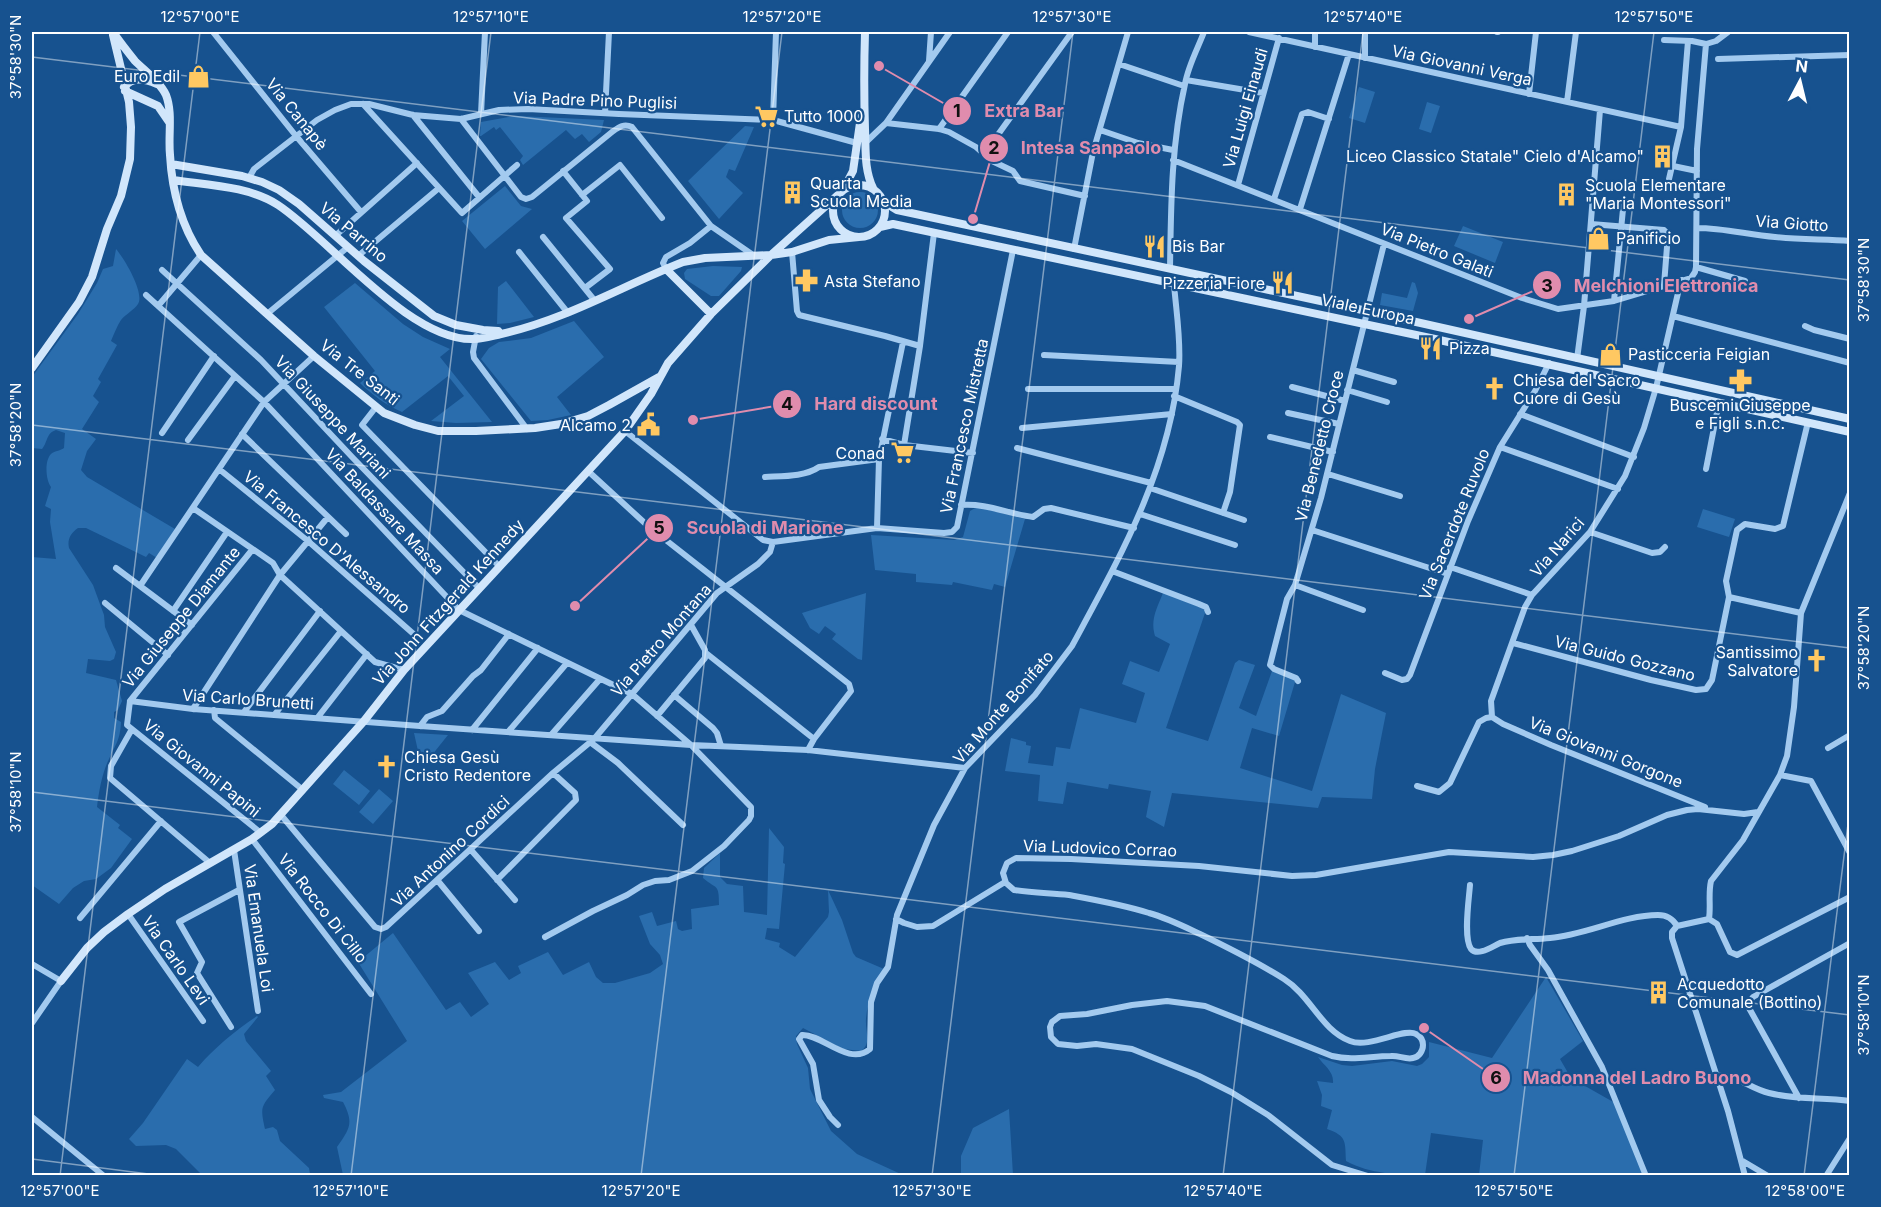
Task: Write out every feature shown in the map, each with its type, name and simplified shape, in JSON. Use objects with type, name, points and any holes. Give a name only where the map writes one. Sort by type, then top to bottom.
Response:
[{"type":"street","name":"Via Tre Santi","points":[[112,32],[165,92],[170,107],[172,180],[181,217],[190,238],[201,255],[314,356],[384,413],[415,426],[438,431],[527,429],[561,424],[588,416],[662,375]]},
{"type":"street","points":[[32,368],[79,302],[92,277],[107,229],[121,196],[130,159],[130,116],[112,32]]},
{"type":"street","name":"Via Canapè","points":[[213,32],[361,212]]},
{"type":"street","points":[[481,114],[485,32]]},
{"type":"street","points":[[605,113],[609,32]]},
{"type":"street","points":[[773,120],[776,32]]},
{"type":"street","points":[[865,32],[861,143],[867,175],[873,188]]},
{"type":"street","points":[[929,61],[931,32]]},
{"type":"street","points":[[860,237],[851,236],[838,226],[834,219],[834,202],[853,171],[861,143],[886,123],[950,32]]},
{"type":"street","points":[[939,129],[1008,32]]},
{"type":"street","points":[[984,154],[1072,32]]},
{"type":"street","points":[[1074,249],[1093,152],[1128,32]]},
{"type":"street","points":[[1170,269],[1173,150],[1185,83],[1204,32]]},
{"type":"street","name":"Via Giovanni Verga","points":[[1249,32],[1681,128]]},
{"type":"street","points":[[1315,32],[1315,47]]},
{"type":"street","points":[[1365,32],[1365,58]]},
{"type":"street","points":[[1529,94],[1536,32]]},
{"type":"street","points":[[1566,102],[1576,32]]},
{"type":"street","points":[[1665,40],[1706,44],[1716,41],[1728,32]]},
{"type":"street","name":"Via Luigi Einaudi","points":[[1238,185],[1279,38]]},
{"type":"street","points":[[1669,179],[1681,128],[1688,41]]},
{"type":"street","points":[[1706,44],[1699,114],[1696,269],[1745,281]]},
{"type":"street","points":[[1300,209],[1349,54]]},
{"type":"street","points":[[1718,59],[1850,55]]},
{"type":"street","points":[[1119,64],[1185,83],[1263,93]]},
{"type":"street","points":[[125,89],[132,80],[139,79],[158,84]]},
{"type":"street","points":[[125,89],[158,106],[169,122]]},
{"type":"street","points":[[130,116],[134,109],[149,103]]},
{"type":"street","name":"Via Padre Pino Puglisi","points":[[249,178],[254,169],[296,135],[317,120],[351,104],[369,104],[413,115],[461,119],[499,110],[528,109],[773,120],[861,143]]},
{"type":"street","points":[[363,104],[462,213],[517,165]]},
{"type":"street","points":[[1577,359],[1584,306],[1600,110]]},
{"type":"street","points":[[1274,199],[1302,114],[1308,112],[1329,119]]},
{"type":"street","points":[[413,115],[479,197]]},
{"type":"street","points":[[461,119],[521,197],[526,199],[532,197],[612,132],[628,125],[632,127],[711,226],[754,255]]},
{"type":"street","points":[[886,123],[949,132],[976,147],[992,162],[1013,171],[1020,181],[1085,196]]},
{"type":"street","points":[[1100,130],[1138,143],[1173,150]]},
{"type":"street","name":"Via Pietro Galati","points":[[1173,160],[1522,298],[1558,309],[1614,301],[1691,278],[1696,269]]},
{"type":"street","points":[[335,236],[417,163]]},
{"type":"street","name":"Via Parrino","points":[[171,164],[249,178],[279,190],[434,316],[456,325],[477,329],[513,331]]},
{"type":"street","points":[[582,195],[620,165],[662,218]]},
{"type":"street","points":[[1672,166],[1697,171]]},
{"type":"street","points":[[563,171],[587,201],[566,218],[610,269],[585,288]]},
{"type":"street","name":"Via Parrino","points":[[172,180],[237,190],[267,199],[279,206],[388,299],[421,323],[444,335],[458,339],[476,339],[544,323],[683,262],[705,258],[771,255]]},
{"type":"street","points":[[771,255],[792,252],[829,240],[867,236],[880,227],[886,211],[880,194],[873,188],[857,184],[840,193]]},
{"type":"street","points":[[358,256],[439,188]]},
{"type":"street","name":"Via John Fitzgerald Kennedy","points":[[61,981],[87,948],[104,932],[165,890],[252,839],[281,815],[364,721],[404,670],[625,431],[651,394],[668,363],[711,314],[771,255],[840,193]]},
{"type":"street","points":[[1614,301],[1624,199]]},
{"type":"street","name":"Viale Europa","points":[[884,202],[897,210],[1850,418]]},
{"type":"street","name":"Viale Europa","points":[[880,227],[893,224],[1014,249],[1549,363],[1850,432]]},
{"type":"street","points":[[1591,224],[1664,230],[1668,234],[1664,285]]},
{"type":"street","points":[[711,226],[690,243],[666,257],[663,263],[666,269],[711,314]]},
{"type":"street","name":"Via Giotto","points":[[1697,228],[1720,228],[1776,238],[1850,241]]},
{"type":"street","points":[[904,444],[920,346],[934,233]]},
{"type":"street","points":[[543,237],[595,301]]},
{"type":"street","name":"Via Benedetto Croce","points":[[1298,681],[1271,667],[1270,662],[1287,599],[1295,585],[1328,474],[1384,244]]},
{"type":"street","points":[[267,314],[348,247]]},
{"type":"street","name":"Via Francesco Mistretta","points":[[877,528],[944,533],[952,532],[957,527],[1014,249]]},
{"type":"street","points":[[519,252],[568,313]]},
{"type":"street","points":[[792,252],[799,315],[920,346]]},
{"type":"street","points":[[158,306],[201,255]]},
{"type":"street","name":"Via Giuseppe Mariani","points":[[162,270],[261,360],[479,588]]},
{"type":"street","name":"Via Narici","points":[[1492,717],[1491,701],[1525,607],[1532,595],[1590,532],[1618,489],[1634,457],[1656,388],[1681,280]]},
{"type":"street","name":"Via Monte Bonifato","points":[[838,1125],[819,1100],[815,1070],[799,1039],[805,1034],[844,1052],[861,1054],[869,1051],[871,1002],[878,983],[888,967],[896,919],[934,825],[965,768],[1035,695],[1061,663],[1134,528],[1151,486],[1172,414],[1179,362],[1174,284]]},
{"type":"street","name":"Via Baldassare Massa","points":[[146,295],[264,402],[459,610],[632,694],[691,745],[751,807],[749,820],[724,846],[692,871],[669,880],[643,885],[545,937]]},
{"type":"street","points":[[1673,316],[1850,363]]},
{"type":"street","points":[[1805,326],[1850,339]]},
{"type":"street","points":[[477,329],[474,358],[527,429]]},
{"type":"street","points":[[625,431],[763,540],[773,542],[877,528],[879,459],[903,342]]},
{"type":"street","points":[[1044,355],[1179,362]]},
{"type":"street","points":[[162,433],[214,356]]},
{"type":"street","points":[[140,586],[264,402],[314,356]]},
{"type":"street","name":"Via Sacerdote Ruvolo","points":[[1385,674],[1402,680],[1408,677],[1467,521],[1500,447],[1535,391],[1549,363]]},
{"type":"street","points":[[1353,370],[1394,382]]},
{"type":"street","points":[[188,440],[235,376]]},
{"type":"street","points":[[1292,387],[1344,401]]},
{"type":"street","points":[[1028,389],[1175,393],[1236,422],[1240,426],[1230,492],[1223,513]]},
{"type":"street","points":[[1347,390],[1387,402]]},
{"type":"street","points":[[1706,469],[1719,402]]},
{"type":"street","points":[[376,407],[362,425],[499,566]]},
{"type":"street","points":[[1288,413],[1339,424]]},
{"type":"street","points":[[1022,428],[1172,414]]},
{"type":"street","points":[[1520,414],[1634,457]]},
{"type":"street","points":[[1801,613],[1729,597],[1726,580],[1739,527],[1749,524],[1776,529],[1783,526],[1808,422]]},
{"type":"street","points":[[242,434],[346,534]]},
{"type":"street","points":[[1270,437],[1333,452]]},
{"type":"street","points":[[882,439],[972,453]]},
{"type":"street","points":[[1500,447],[1618,489]]},
{"type":"street","points":[[1017,448],[1151,486],[1244,519]]},
{"type":"street","points":[[765,477],[812,472],[819,467],[879,459]]},
{"type":"street","name":"Via Francesco D'Alessandro","points":[[219,469],[308,541],[417,637]]},
{"type":"street","points":[[588,471],[648,526],[849,684],[851,691],[808,750]]},
{"type":"street","points":[[1328,474],[1400,496]]},
{"type":"street","points":[[1709,919],[1711,881],[1743,840],[1780,775],[1786,756],[1794,706],[1801,613],[1850,493]]},
{"type":"street","points":[[961,505],[991,506],[1033,517],[1044,509],[1051,508],[1134,528]]},
{"type":"street","points":[[193,508],[273,563],[280,575],[375,662],[404,670]]},
{"type":"street","points":[[1140,513],[1235,545]]},
{"type":"street","points":[[193,709],[280,575],[328,517]]},
{"type":"street","points":[[1312,530],[1532,595]]},
{"type":"street","points":[[174,611],[227,532]]},
{"type":"street","points":[[1590,532],[1652,553],[1660,552],[1665,547]]},
{"type":"street","name":"Via Pietro Montana","points":[[592,740],[717,593],[758,564],[771,552],[773,542]]},
{"type":"street","name":"Via Giuseppe Diamante","points":[[130,702],[252,550]]},
{"type":"street","points":[[116,568],[192,625]]},
{"type":"street","points":[[1112,572],[1199,604],[1206,607],[1208,612]]},
{"type":"street","points":[[1295,585],[1363,610]]},
{"type":"street","name":"Via Guido Gozzano","points":[[1513,643],[1651,680],[1703,690],[1711,683],[1729,597]]},
{"type":"street","points":[[105,603],[168,654]]},
{"type":"street","points":[[244,712],[320,611]]},
{"type":"street","points":[[691,625],[706,653],[814,739]]},
{"type":"street","points":[[275,714],[341,631]]},
{"type":"street","points":[[420,726],[427,717],[442,711],[481,670],[509,634]]},
{"type":"street","points":[[472,730],[537,648]]},
{"type":"street","points":[[657,716],[705,658],[706,653]]},
{"type":"street","points":[[318,717],[367,654]]},
{"type":"street","points":[[508,732],[567,663]]},
{"type":"street","points":[[551,735],[600,679]]},
{"type":"street","points":[[674,695],[713,728],[721,746]]},
{"type":"street","points":[[130,702],[129,727],[111,766],[110,778],[210,864]]},
{"type":"street","name":"Via Carlo Brunetti","points":[[130,702],[193,709],[551,735],[592,740],[808,750],[965,768]]},
{"type":"street","points":[[214,710],[215,718],[303,790]]},
{"type":"street","points":[[1417,786],[1435,792],[1447,787],[1479,723],[1492,717]]},
{"type":"street","name":"Via Giovanni Gorgone","points":[[1492,717],[1551,745],[1711,810]]},
{"type":"street","name":"Via Giovanni Papini","points":[[129,727],[261,833]]},
{"type":"street","points":[[1828,748],[1850,735]]},
{"type":"street","points":[[592,740],[683,825]]},
{"type":"street","name":"Via Antonino Cordici","points":[[281,815],[375,927],[381,929],[438,882],[553,773],[592,740]]},
{"type":"street","points":[[497,879],[576,800],[575,793],[553,773]]},
{"type":"street","points":[[1780,775],[1810,781],[1850,853]]},
{"type":"street","name":"Via Ludovico Corrao","points":[[1005,882],[1004,868],[1007,863],[1016,858],[1199,866],[1292,876],[1316,875],[1449,852],[1553,855],[1619,836],[1667,815],[1687,810],[1744,814],[1758,812]]},
{"type":"street","points":[[80,918],[161,821]]},
{"type":"street","name":"Via Rocco Di Cillo","points":[[252,839],[371,994]]},
{"type":"street","name":"Via Emanuela Loi","points":[[234,850],[258,1011]]},
{"type":"street","points":[[471,850],[515,900]]},
{"type":"street","points":[[438,882],[479,931]]},
{"type":"street","points":[[896,919],[917,927],[933,926],[1005,882],[1014,890],[1068,895],[1124,906],[1173,922],[1243,954],[1287,981],[1303,994],[1324,1022],[1340,1036],[1353,1042],[1373,1041],[1409,1032],[1418,1035],[1423,1042],[1423,1047],[1416,1058],[1392,1056],[1345,1059],[1205,1006],[1167,1001],[1060,1016],[1052,1022],[1050,1027],[1051,1037],[1058,1044],[1077,1046],[1096,1044],[1132,1049],[1199,1076],[1231,1092],[1268,1115],[1332,1165],[1368,1176]]},
{"type":"street","points":[[1470,885],[1467,931],[1470,948],[1479,952],[1501,943],[1586,932],[1639,917],[1660,915],[1667,917],[1677,926]]},
{"type":"street","points":[[231,1027],[197,973],[202,962],[179,922],[239,890]]},
{"type":"street","points":[[1745,1176],[1672,932],[1677,926],[1709,919],[1717,924],[1730,952],[1737,955],[1850,897]]},
{"type":"street","name":"Via Carlo Levi","points":[[128,914],[202,1021]]},
{"type":"street","points":[[1527,938],[1548,970],[1602,1066],[1646,1176]]},
{"type":"street","points":[[1799,1098],[1749,1008],[1749,1002],[1753,997],[1850,943]]},
{"type":"street","points":[[32,964],[61,981],[32,1023]]},
{"type":"street","points":[[1716,1075],[1735,1077],[1771,1094],[1850,1101]]},
{"type":"street","points":[[32,1117],[104,1176]]},
{"type":"street","points":[[1826,1176],[1850,1138]]},
{"type":"street","points":[[1741,1160],[1768,1176]]},
{"type":"shaded area","points":[[1359,87],[1375,92],[1365,123],[1349,118]]},
{"type":"shaded area","points":[[1427,102],[1440,106],[1431,133],[1419,129]]},
{"type":"shaded area","points":[[514,116],[604,120],[601,132],[589,142],[582,134],[575,139],[566,130],[523,165],[520,160],[523,156],[500,127],[496,130],[494,127],[480,136],[481,122]]},
{"type":"shaded area","points":[[745,126],[754,127],[735,171],[729,169],[726,177],[743,193],[719,219],[688,181]]},
{"type":"shaded area","points":[[505,186],[521,206],[532,209],[485,249],[462,221]]},
{"type":"shaded area","points":[[860,192],[873,197],[878,210],[873,223],[860,228],[847,223],[842,210],[847,197]]},
{"type":"shaded area","points":[[1463,226],[1503,242],[1495,263],[1454,246]]},
{"type":"shaded area","points":[[116,249],[133,276],[139,299],[138,304],[118,325],[111,341],[117,345],[98,379],[101,382],[93,396],[99,402],[82,429],[96,439],[87,451],[81,470],[87,477],[175,529],[157,558],[149,553],[146,557],[86,528],[78,528],[69,539],[69,548],[93,585],[104,615],[105,627],[116,652],[114,659],[110,661],[88,659],[86,673],[116,680],[122,701],[118,710],[114,712],[114,718],[121,722],[120,734],[104,770],[97,807],[120,825],[118,828],[132,839],[111,868],[96,879],[84,881],[73,888],[59,904],[32,885],[32,557],[56,559],[50,522],[51,509],[45,506],[51,487],[47,476],[47,466],[51,454],[64,448],[65,433],[53,431],[42,449],[32,448],[32,377],[78,314],[103,269],[113,266]]},
{"type":"shaded area","points":[[713,266],[742,267],[719,296],[711,296],[685,279],[684,273],[687,269]]},
{"type":"shaded area","points":[[506,281],[534,317],[497,324],[498,287]]},
{"type":"shaded area","points":[[1412,282],[1415,283],[1418,293],[1413,311],[1380,305],[1382,293],[1407,298]]},
{"type":"shaded area","points":[[355,283],[403,324],[423,337],[450,349],[440,357],[492,422],[431,421],[464,396],[448,376],[402,412],[369,392],[360,383],[375,371],[324,307]]},
{"type":"shaded area","points":[[574,321],[604,357],[557,397],[571,415],[531,421],[481,359],[489,348],[499,342],[531,338]]},
{"type":"shaded area","points":[[977,507],[1025,519],[1005,587],[994,584],[992,590],[953,582],[952,585],[916,582],[916,574],[875,570],[871,535],[954,540],[963,537],[970,511]]},
{"type":"shaded area","points":[[1703,509],[1735,519],[1729,537],[1697,527]]},
{"type":"shaded area","points":[[866,593],[862,660],[832,639],[836,634],[825,626],[819,634],[810,628],[802,613]]},
{"type":"shaded area","points":[[1163,593],[1198,605],[1205,610],[1166,728],[1208,741],[1235,663],[1239,660],[1255,665],[1239,708],[1256,716],[1272,671],[1294,679],[1279,736],[1252,728],[1240,768],[1312,791],[1341,694],[1386,713],[1375,769],[1372,799],[1322,797],[1318,808],[1172,793],[1164,827],[1146,817],[1151,791],[1109,784],[1108,789],[1067,782],[1063,804],[1038,801],[1040,775],[1005,771],[1011,738],[1026,742],[1026,745],[1031,746],[1028,763],[1053,766],[1056,747],[1070,749],[1080,708],[1136,723],[1145,693],[1122,684],[1130,661],[1159,672],[1170,644],[1155,636],[1153,625]]},
{"type":"shaded area","points":[[414,733],[448,735],[424,765]]},
{"type":"shaded area","points":[[344,770],[370,791],[359,805],[333,784]]},
{"type":"shaded area","points":[[379,789],[393,801],[373,824],[359,812]]},
{"type":"shaded area","points":[[769,828],[784,847],[783,863],[785,864],[779,929],[767,928],[765,939],[780,943],[779,947],[795,957],[828,917],[828,890],[842,920],[853,953],[856,957],[884,969],[868,1006],[867,1041],[861,1051],[843,1049],[803,1028],[796,1036],[797,1044],[808,1068],[810,1089],[831,1131],[857,1154],[903,1175],[343,1175],[337,1147],[348,1130],[349,1115],[343,1102],[324,1098],[323,1095],[341,1092],[407,1041],[358,962],[393,933],[446,1010],[460,1002],[471,1017],[489,1004],[468,973],[495,962],[509,980],[521,973],[518,966],[548,952],[563,975],[589,962],[596,977],[603,983],[615,983],[650,973],[663,964],[660,955],[650,944],[639,916],[652,912],[657,926],[676,921],[678,929],[682,931],[692,929],[691,909],[719,905],[718,890],[703,878],[704,868],[720,853],[720,877],[727,884],[743,886],[744,912],[767,915]]},
{"type":"shaded area","points":[[1546,977],[1583,1041],[1560,1059],[1571,1078],[1615,1103],[1644,1175],[1479,1175],[1483,1140],[1431,1133],[1425,1175],[1375,1171],[1346,1161],[1344,1140],[1327,1129],[1332,1110],[1321,1106],[1322,1095],[1317,1081],[1333,1083],[1333,1079],[1318,1057],[1352,1066],[1392,1061],[1417,1066],[1429,1057],[1429,1042],[1492,1058]]},
{"type":"shaded area","points":[[257,1016],[244,1034],[246,1041],[271,1071],[266,1076],[275,1090],[263,1107],[262,1116],[265,1129],[273,1127],[277,1130],[280,1141],[309,1168],[309,1176],[202,1175],[176,1149],[166,1145],[136,1146],[129,1139],[143,1123],[187,1059],[198,1067],[241,1027]]},
{"type":"shaded area","points":[[1009,1109],[1013,1175],[961,1175],[961,1156],[973,1128]]},
{"type":"place","name":"Extra Bar","points":[[879,66]]},
{"type":"place","name":"Euro Edil","points":[[198,76]]},
{"type":"place","name":"Tutto 1000","points":[[766,116]]},
{"type":"place","name":"Liceo Classico Statale\" Cielo d'Alcamo\"","points":[[1662,156]]},
{"type":"place","name":"Quarta Scuola Media","points":[[792,192]]},
{"type":"place","name":"Scuola Elementare \"Maria Montessori\"","points":[[1567,194]]},
{"type":"place","name":"Intesa Sanpaolo","points":[[973,219]]},
{"type":"place","name":"Panificio","points":[[1598,238]]},
{"type":"place","name":"Bis Bar","points":[[1154,246]]},
{"type":"place","name":"Asta Stefano","points":[[806,281]]},
{"type":"place","name":"Pizzeria Fiore","points":[[1283,283]]},
{"type":"place","name":"Melchioni Elettronica","points":[[1469,319]]},
{"type":"place","name":"Pizza","points":[[1431,348]]},
{"type":"place","name":"Pasticceria Feigian","points":[[1610,354]]},
{"type":"place","name":"Buscemi Giuseppe e Figli s.n.c.","points":[[1740,380]]},
{"type":"place","name":"Chiesa del Sacro Cuore di Gesù","points":[[1495,389]]},
{"type":"place","name":"Hard discount","points":[[693,420]]},
{"type":"place","name":"Alcamo 2","points":[[649,425]]},
{"type":"place","name":"Conad","points":[[903,453]]},
{"type":"place","name":"Scuola di Marione","points":[[575,606]]},
{"type":"place","name":"Santissimo Salvatore","points":[[1816,661]]},
{"type":"place","name":"Chiesa Gesù Cristo Redentore","points":[[386,766]]},
{"type":"place","name":"Acquedotto Comunale (Bottino)","points":[[1659,993]]},
{"type":"place","name":"Madonna del Ladro Buono","points":[[1424,1028]]}]
